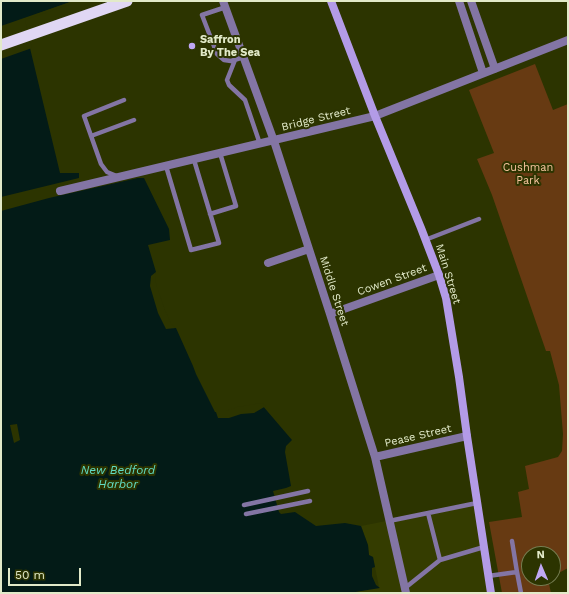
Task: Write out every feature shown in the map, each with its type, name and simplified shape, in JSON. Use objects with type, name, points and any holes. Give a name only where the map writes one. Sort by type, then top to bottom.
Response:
[{"type":"highway","points":[[1,45],[127,1]]},
{"type":"main road","name":"Main Street","points":[[331,1],[375,116],[439,275],[446,298],[491,593]]},
{"type":"street","points":[[459,1],[482,73]]},
{"type":"street","points":[[471,1],[494,69]]},
{"type":"street","name":"Middle Street","points":[[224,4],[239,59],[274,141],[375,457],[406,591]]},
{"type":"street","name":"Bridge Street","points":[[60,191],[375,116],[568,40]]},
{"type":"street","points":[[268,263],[309,249]]},
{"type":"street","name":"Cowen Street","points":[[330,314],[439,275]]},
{"type":"street","name":"Pease Street","points":[[375,457],[467,436]]},
{"type":"lane","points":[[224,4],[202,15],[217,54],[224,60],[231,62],[239,59]]},
{"type":"lane","points":[[239,59],[227,80],[229,85],[245,100],[260,144]]},
{"type":"lane","points":[[120,177],[107,172],[101,164],[84,116],[124,100]]},
{"type":"lane","points":[[91,136],[134,120]]},
{"type":"lane","points":[[210,214],[236,206],[220,153]]},
{"type":"lane","points":[[166,166],[191,250],[219,243],[194,160]]},
{"type":"lane","points":[[425,240],[479,219]]},
{"type":"lane","points":[[244,505],[308,491]]},
{"type":"lane","points":[[246,514],[310,501]]},
{"type":"lane","points":[[389,521],[477,503]]},
{"type":"lane","points":[[428,513],[440,560]]},
{"type":"lane","points":[[512,541],[521,593]]},
{"type":"lane","points":[[406,591],[440,560],[484,547]]},
{"type":"lane","points":[[488,576],[517,572]]},
{"type":"shaded area","points":[[477,503],[491,593],[349,593],[379,587],[373,557],[369,555],[368,545],[361,526]]},
{"type":"green space","name":"Cushman Park","points":[[535,64],[553,110],[568,104],[568,568],[561,572],[561,546],[521,546],[521,586],[550,586],[551,593],[502,593],[489,522],[522,517],[518,492],[529,489],[525,466],[558,457],[562,451],[563,434],[559,385],[550,351],[546,351],[492,195],[477,159],[494,153],[469,90]]},
{"type":"water","points":[[1,1],[73,1],[23,19],[60,173],[79,173],[79,178],[1,197]]},
{"type":"water","name":"New Bedford Harbor","points":[[138,178],[144,178],[169,229],[170,240],[148,245],[156,272],[153,279],[171,328],[176,328],[196,374],[215,412],[218,413],[262,405],[292,440],[286,446],[285,452],[291,486],[273,491],[279,512],[281,514],[295,512],[316,526],[345,523],[361,526],[368,545],[369,555],[373,557],[375,567],[372,568],[372,576],[376,585],[380,588],[349,593],[1,593],[1,211],[49,198]]},
{"type":"pier","points":[[75,1],[74,3],[25,20],[32,48],[1,59],[1,26]]},
{"type":"pier","points":[[156,272],[155,279],[165,310],[171,324],[176,328],[166,329],[158,313],[150,286],[151,276]]},
{"type":"pier","points":[[262,403],[266,406],[254,413],[241,414],[229,418],[218,418],[216,412],[226,411],[237,407]]},
{"type":"pier","points":[[17,424],[20,440],[14,443],[10,425]]},
{"type":"place","name":"Saffron By The Sea","points":[[192,46]]}]
